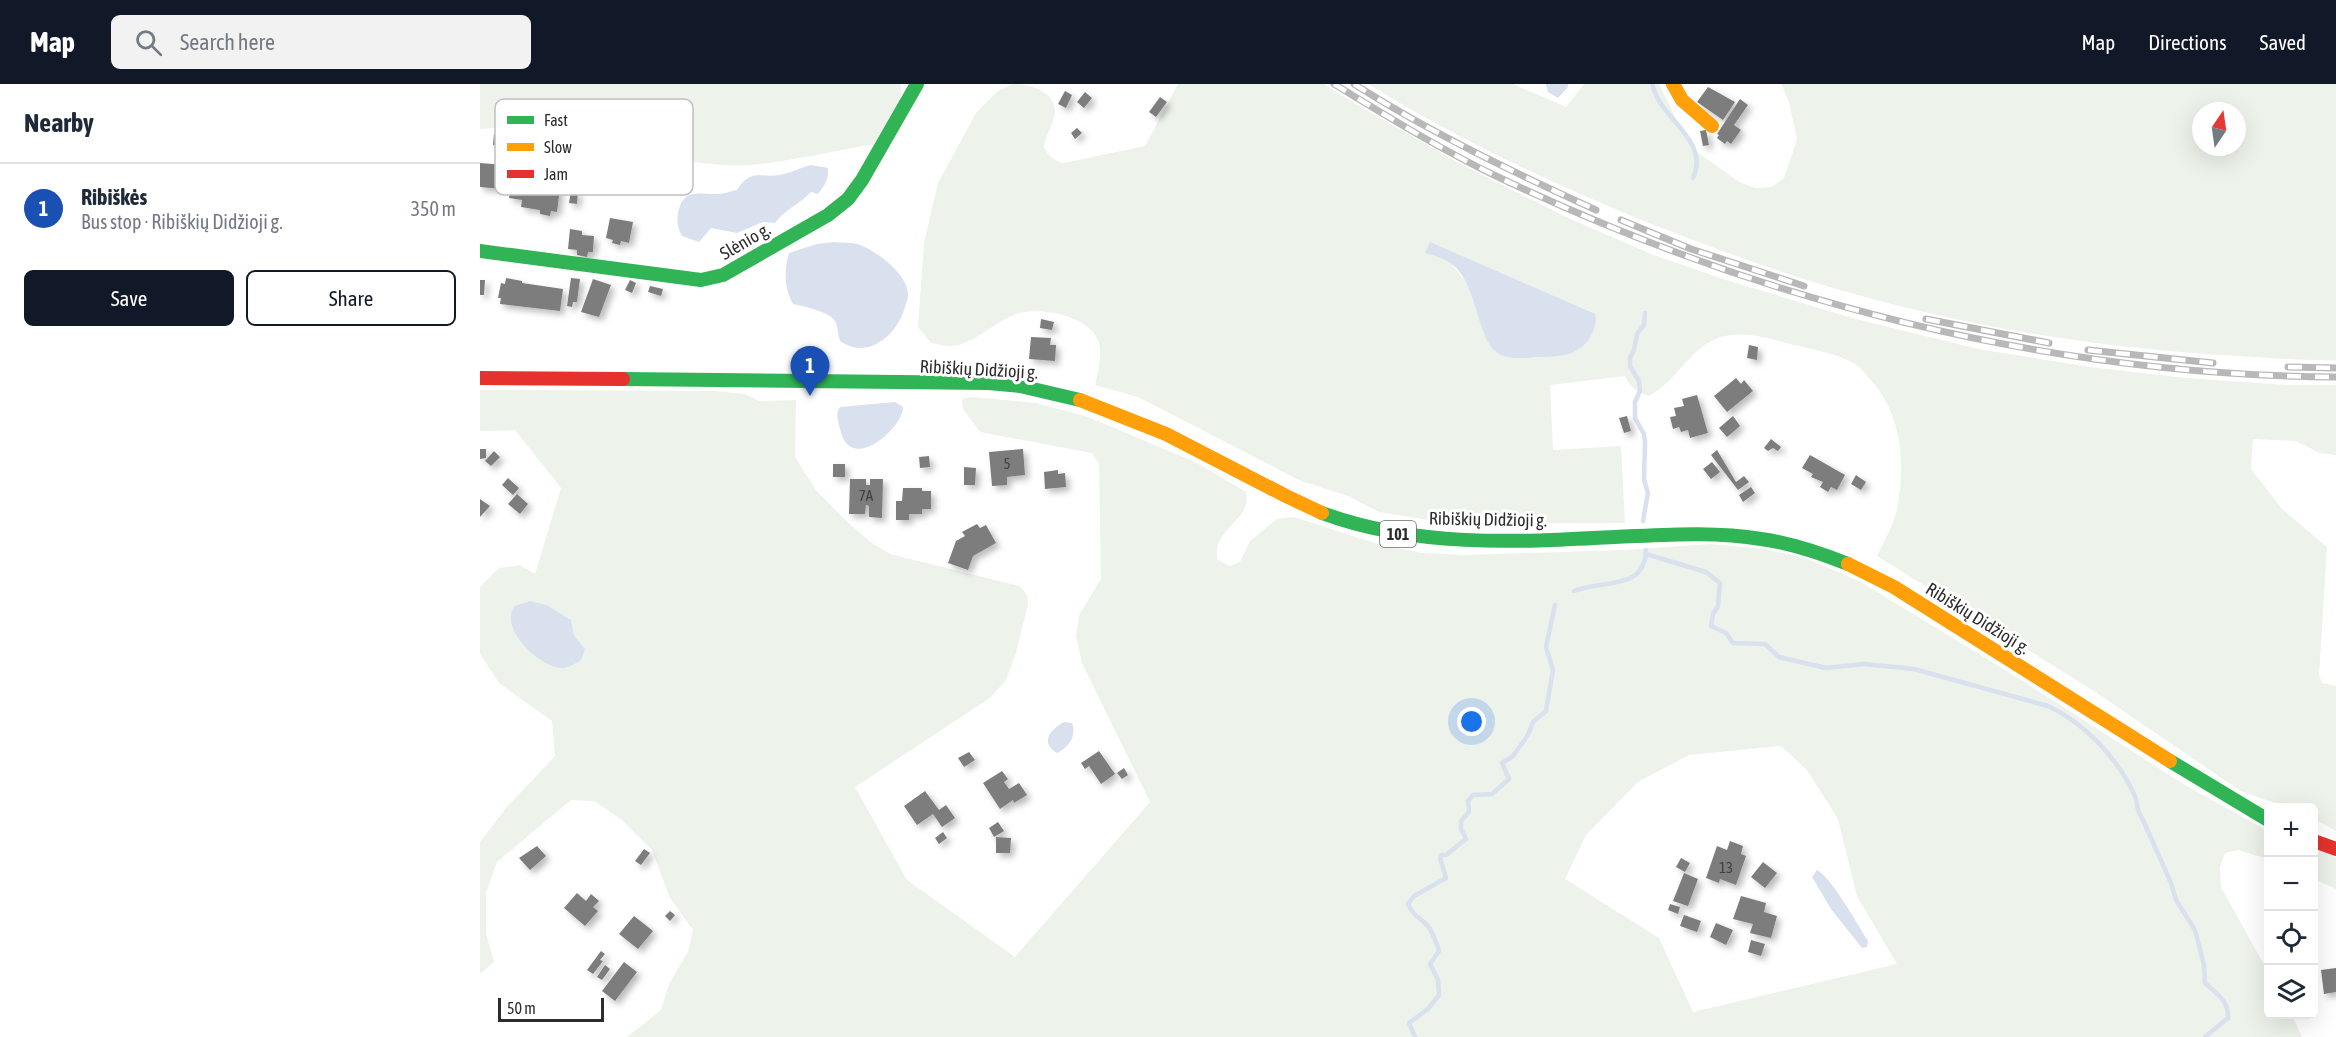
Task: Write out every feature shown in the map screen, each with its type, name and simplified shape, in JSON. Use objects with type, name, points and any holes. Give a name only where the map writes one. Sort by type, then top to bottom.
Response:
[{"type":"main road","name":"Slėnio g.","points":[[480,251],[701,280],[723,275],[828,215],[848,199],[862,180],[917,84]]},
{"type":"main road","points":[[1673,84],[1682,100],[1712,126]]},
{"type":"main road","name":"Ribiškių Didžioji g.","points":[[480,378],[988,384],[1031,387],[1078,398],[1115,412],[1192,447],[1320,512],[1384,532],[1446,539],[1721,534],[1743,535],[1795,545],[1834,557],[1894,587],[2264,818]]},
{"type":"main road","points":[[2318,843],[2336,849]]},
{"type":"shaded area","points":[[480,84],[901,84],[901,99],[874,144],[779,162],[724,165],[693,162],[693,99],[495,99],[495,128],[480,129]]},
{"type":"shaded area","points":[[1013,84],[1032,87],[1045,93],[1053,103],[1055,114],[1044,147],[1052,158],[1064,163],[1145,146],[1178,84],[1324,84],[1464,166],[1566,217],[1651,254],[1726,280],[1852,318],[1978,349],[2090,367],[2186,378],[2287,385],[2336,385],[2336,455],[2320,453],[2296,441],[2253,439],[2251,469],[2282,509],[2327,547],[2319,675],[2322,683],[2336,686],[2336,831],[2318,821],[2318,803],[2280,803],[2239,790],[2094,691],[1877,556],[1896,515],[1901,474],[1899,439],[1888,406],[1879,391],[1859,367],[1840,357],[1766,338],[1737,334],[1718,338],[1698,350],[1659,390],[1649,396],[1634,389],[1625,376],[1550,385],[1553,450],[1621,446],[1625,523],[1453,524],[1379,512],[1348,496],[1301,481],[1138,397],[1095,385],[1100,357],[1098,340],[1093,331],[1084,324],[1062,315],[1037,311],[1025,312],[1008,318],[962,344],[952,346],[931,343],[918,327],[924,243],[938,183],[976,113],[998,91]],"holes":[[[1449,261],[1566,355],[1490,346],[1471,292]]]},
{"type":"shaded area","points":[[1368,84],[1513,84],[1566,107],[1584,84],[1659,84],[1681,129],[1696,151],[1739,182],[1755,188],[1772,187],[1784,178],[1797,140],[1789,102],[1781,84],[2336,84],[2336,360],[2190,353],[2092,342],[1995,327],[1898,306],[1755,263],[1624,213],[1549,180],[1439,125]]},
{"type":"shaded area","points":[[1546,84],[1568,84],[1568,87],[1558,98],[1548,92]]},
{"type":"shaded area","points":[[811,165],[828,168],[825,185],[818,194],[811,192],[775,223],[763,222],[737,233],[711,228],[699,242],[682,236],[678,213],[682,202],[689,195],[725,193],[737,190],[742,183],[753,176],[788,173]]},
{"type":"shaded area","points":[[834,242],[857,244],[872,251],[896,270],[906,286],[908,298],[896,327],[880,342],[871,346],[861,348],[840,341],[836,323],[832,318],[816,310],[793,304],[790,298],[786,279],[789,253],[817,244]]},
{"type":"shaded area","points":[[1430,242],[1595,314],[1596,323],[1591,336],[1578,350],[1563,355],[1514,358],[1499,354],[1491,347],[1485,336],[1471,294],[1457,269],[1447,261],[1425,253]]},
{"type":"shaded area","points":[[480,390],[714,391],[745,394],[759,401],[796,400],[795,457],[816,490],[845,520],[872,543],[890,554],[1021,588],[1026,594],[1028,604],[1016,653],[1006,680],[990,698],[855,787],[907,880],[1015,957],[1150,802],[1082,663],[1076,636],[1079,615],[1101,579],[1099,464],[1092,453],[980,432],[963,409],[962,399],[971,397],[1036,403],[1088,417],[1195,462],[1246,492],[1247,500],[1242,512],[1224,534],[1217,547],[1217,559],[1229,566],[1240,562],[1250,541],[1277,519],[1294,517],[1374,543],[1421,553],[1465,555],[1625,550],[1710,544],[1765,549],[1805,558],[1859,581],[2010,673],[2185,785],[2264,829],[2264,858],[2238,850],[2225,853],[2220,867],[2221,887],[2264,965],[2264,1019],[2294,1019],[2302,1037],[627,1037],[661,1010],[669,984],[688,952],[693,930],[670,898],[652,850],[621,819],[594,801],[571,800],[497,862],[486,893],[486,934],[494,962],[480,974],[480,842],[506,808],[555,756],[552,721],[499,683],[480,654],[480,587],[499,568],[520,565],[535,574],[561,488],[515,430],[480,431]],"holes":[[[530,601],[547,605],[571,620],[574,635],[585,649],[515,606]],[[1781,746],[1807,770],[1838,819],[1857,896],[1897,964],[1693,1012],[1659,938],[1565,879],[1586,835],[1638,782],[1689,755]]]},
{"type":"shaded area","points":[[895,402],[903,407],[901,416],[886,435],[865,448],[854,448],[846,442],[838,420],[840,407]]},
{"type":"shaded area","points":[[530,601],[547,605],[571,620],[574,635],[585,649],[581,660],[564,668],[556,667],[537,657],[521,642],[515,633],[511,613],[514,606]]},
{"type":"shaded area","points":[[1064,722],[1072,723],[1072,737],[1068,745],[1057,753],[1052,749],[1048,740],[1051,732]]},
{"type":"shaded area","points":[[2318,850],[2336,857],[2336,889],[2318,881]]},
{"type":"shaded area","points":[[1817,870],[1823,874],[1844,902],[1868,941],[1867,947],[1862,948],[1831,909],[1812,877]]},
{"type":"building","points":[[1708,87],[1735,102],[1723,120],[1697,102]]},
{"type":"building","points":[[1065,91],[1072,95],[1066,108],[1058,104]]},
{"type":"building","points":[[1085,92],[1092,98],[1084,108],[1077,102]]},
{"type":"building","points":[[1160,97],[1167,102],[1156,117],[1149,112]]},
{"type":"building","points":[[1740,99],[1748,105],[1734,125],[1741,130],[1731,144],[1727,141],[1725,144],[1717,138],[1719,135],[1717,134]]},
{"type":"building","points":[[1077,128],[1082,133],[1075,139],[1071,133]]},
{"type":"building","points":[[1706,130],[1709,145],[1703,146],[1700,131]]},
{"type":"building","points":[[480,163],[495,164],[495,188],[480,187]]},
{"type":"building","points":[[509,195],[559,195],[557,212],[551,211],[550,216],[540,214],[540,210],[521,207],[522,200],[509,198]]},
{"type":"building","points":[[570,195],[578,195],[577,204],[569,203]]},
{"type":"building","points":[[610,218],[633,222],[629,243],[621,241],[620,245],[606,238]]},
{"type":"building","points":[[570,229],[582,231],[582,235],[594,236],[593,252],[588,252],[587,257],[577,255],[577,250],[568,249]]},
{"type":"building","points":[[506,278],[522,281],[522,283],[563,289],[560,311],[500,304],[501,298],[498,298],[501,283],[505,284]]},
{"type":"building","points":[[571,278],[580,279],[577,302],[573,302],[572,307],[567,306]]},
{"type":"building","points":[[593,279],[611,285],[599,317],[581,312]]},
{"type":"building","points":[[480,280],[485,280],[484,295],[480,295]]},
{"type":"building","points":[[630,280],[636,283],[632,293],[625,290]]},
{"type":"building","points":[[650,286],[663,289],[661,296],[648,292]]},
{"type":"building","points":[[1041,319],[1054,322],[1052,330],[1040,328]]},
{"type":"building","points":[[1031,337],[1051,338],[1050,345],[1056,345],[1055,361],[1029,359]]},
{"type":"building","points":[[1749,345],[1758,347],[1757,360],[1747,358]]},
{"type":"building","points":[[1736,378],[1741,384],[1744,380],[1753,391],[1727,412],[1714,396]]},
{"type":"building","points":[[1697,395],[1708,433],[1690,438],[1688,430],[1681,432],[1679,427],[1673,429],[1670,417],[1676,416],[1674,408],[1684,406],[1682,399]]},
{"type":"building","points":[[1627,416],[1631,431],[1624,433],[1619,418]]},
{"type":"building","points":[[1733,416],[1740,426],[1727,437],[1719,428]]},
{"type":"building","points":[[1771,439],[1781,447],[1778,451],[1773,448],[1768,451],[1764,448]]},
{"type":"building","points":[[480,449],[486,449],[486,458],[480,459]]},
{"type":"building","points":[[1023,449],[1025,475],[1007,477],[1007,485],[992,486],[989,452]]},
{"type":"building","points":[[1717,450],[1736,482],[1744,476],[1749,482],[1738,490],[1711,455]]},
{"type":"building","points":[[494,451],[500,457],[491,466],[485,461]]},
{"type":"building","points":[[1810,455],[1845,475],[1837,490],[1831,487],[1828,492],[1820,487],[1823,482],[1811,477],[1813,474],[1802,468]]},
{"type":"building","points":[[929,456],[930,467],[920,468],[919,457]]},
{"type":"building","points":[[1712,462],[1720,472],[1711,479],[1703,469]]},
{"type":"building","points":[[833,464],[845,464],[845,477],[833,477]]},
{"type":"building","points":[[964,467],[976,468],[975,485],[964,485]]},
{"type":"building","points":[[1058,470],[1058,474],[1065,473],[1066,487],[1045,489],[1044,472]]},
{"type":"building","points":[[1856,475],[1866,482],[1861,490],[1851,484]]},
{"type":"building","points":[[508,478],[519,488],[513,495],[502,485]]},
{"type":"building","points":[[850,479],[866,479],[866,485],[870,485],[870,479],[883,479],[882,518],[869,517],[869,506],[866,505],[865,514],[849,514]]},
{"type":"building","points":[[1751,487],[1755,493],[1743,502],[1739,495]]},
{"type":"building","points":[[903,488],[922,488],[922,491],[931,491],[931,509],[922,509],[922,514],[909,514],[909,520],[896,520],[896,501],[902,501]]},
{"type":"building","points":[[517,494],[528,504],[520,514],[508,504]]},
{"type":"building","points":[[480,499],[490,506],[480,517]]},
{"type":"building","points":[[977,524],[980,528],[986,525],[996,543],[973,556],[968,570],[948,563],[956,541],[965,536],[962,532]]},
{"type":"building","points":[[1099,751],[1115,774],[1101,784],[1089,766],[1085,769],[1081,763]]},
{"type":"building","points":[[969,752],[975,760],[964,767],[958,758]]},
{"type":"building","points":[[1124,768],[1128,775],[1122,779],[1117,773]]},
{"type":"building","points":[[1002,771],[1008,779],[1004,782],[1009,789],[1019,783],[1027,795],[1014,803],[1013,800],[1000,809],[983,783]]},
{"type":"building","points":[[925,791],[939,810],[946,805],[955,818],[942,827],[933,814],[917,825],[904,806]]},
{"type":"building","points":[[998,822],[1004,831],[994,837],[989,828]]},
{"type":"building","points":[[943,832],[947,838],[939,844],[935,838]]},
{"type":"building","points":[[996,837],[1011,838],[1010,853],[996,853]]},
{"type":"building","points":[[1730,841],[1743,846],[1741,854],[1746,856],[1736,885],[1720,879],[1719,883],[1706,878],[1717,846],[1727,850]]},
{"type":"building","points":[[537,846],[546,856],[530,870],[519,858]]},
{"type":"building","points":[[644,849],[650,853],[641,865],[635,861]]},
{"type":"building","points":[[1681,858],[1690,863],[1685,872],[1676,867]]},
{"type":"building","points":[[1763,862],[1777,873],[1765,888],[1751,877]]},
{"type":"building","points":[[1684,873],[1698,879],[1688,906],[1673,901]]},
{"type":"building","points":[[577,893],[586,901],[591,894],[599,901],[593,907],[598,911],[585,926],[564,908]]},
{"type":"building","points":[[1741,896],[1766,903],[1764,912],[1777,916],[1771,938],[1750,933],[1753,924],[1733,919]]},
{"type":"building","points":[[1670,904],[1680,907],[1678,914],[1668,910]]},
{"type":"building","points":[[670,911],[675,915],[670,921],[665,916]]},
{"type":"building","points":[[1684,915],[1701,921],[1697,932],[1680,926]]},
{"type":"building","points":[[634,916],[653,931],[638,949],[619,934]]},
{"type":"building","points":[[1716,923],[1733,930],[1726,945],[1710,937]]},
{"type":"building","points":[[1751,940],[1765,944],[1761,956],[1748,952]]},
{"type":"building","points":[[601,951],[605,954],[600,960],[603,961],[593,974],[587,970]]},
{"type":"building","points":[[624,962],[637,972],[615,1001],[602,991]]},
{"type":"building","points":[[605,965],[610,969],[602,980],[597,977]]},
{"type":"building","points":[[2336,968],[2336,992],[2324,994],[2321,970]]},
{"type":"waterway","points":[[1652,84],[1659,101],[1693,146],[1696,156],[1693,178]]},
{"type":"waterway","points":[[1643,521],[1648,493],[1644,480],[1645,441],[1644,434],[1635,418],[1635,402],[1640,391],[1639,381],[1630,366],[1630,358],[1637,334],[1644,325],[1645,313]]},
{"type":"waterway","points":[[1574,591],[1630,578],[1644,563],[1646,550]]},
{"type":"waterway","points":[[1646,554],[1706,572],[1720,583],[1718,606],[1713,614],[1711,626],[1726,633],[1733,643],[1765,644],[1779,657],[1826,668],[1864,664],[1914,669],[2048,706],[2062,713],[2087,732],[2119,767],[2134,794],[2139,813],[2171,883],[2176,900],[2195,930],[2204,965],[2205,983],[2227,1007],[2228,1018],[2205,1037]]},
{"type":"waterway","points":[[1415,1037],[1409,1023],[1428,1009],[1439,995],[1438,980],[1430,964],[1439,951],[1430,929],[1413,913],[1408,904],[1414,896],[1446,878],[1440,858],[1441,855],[1446,855],[1466,839],[1461,829],[1461,821],[1469,812],[1468,801],[1473,795],[1492,794],[1509,779],[1502,763],[1513,756],[1528,735],[1533,722],[1546,711],[1553,670],[1546,647],[1555,605]]},
{"type":"railway","points":[[1334,84],[1434,143],[1496,176],[1595,220],[1697,260],[1800,294],[1905,323],[2011,345],[2119,362],[2227,373],[2336,377]]},
{"type":"railway","points":[[1354,84],[1473,151],[1596,210]]},
{"type":"railway","points":[[1621,220],[1691,249],[1804,286]]},
{"type":"railway","points":[[1926,319],[2049,343]]},
{"type":"railway","points":[[2088,350],[2213,363]]},
{"type":"railway","points":[[2288,367],[2336,368]]},
{"type":"traffic: fast","points":[[480,251],[701,280],[723,275],[828,215],[848,199],[862,180],[917,84]]},
{"type":"traffic: fast","points":[[623,379],[988,383],[1020,386],[1080,400]]},
{"type":"traffic: fast","points":[[1322,513],[1394,532],[1467,540],[1725,535],[1794,546],[1848,564]]},
{"type":"traffic: fast","points":[[2170,761],[2264,818]]},
{"type":"traffic: slow","points":[[1673,84],[1682,100],[1712,126]]},
{"type":"traffic: slow","points":[[1080,400],[1166,434],[1322,513]]},
{"type":"traffic: slow","points":[[1848,564],[1894,587],[2170,761]]},
{"type":"traffic: jam","points":[[480,378],[623,379]]},
{"type":"traffic: jam","points":[[2318,842],[2336,849]]},
{"type":"place","name":"Ribiškės","points":[[810,396]]}]
